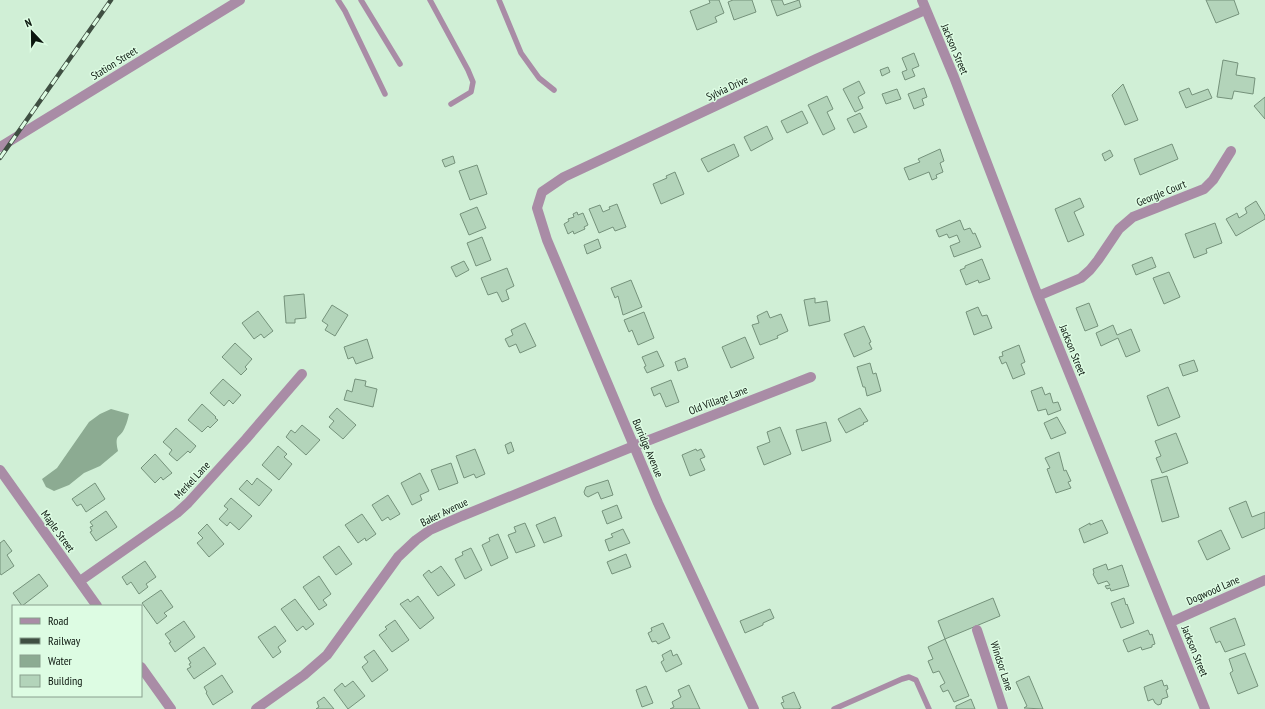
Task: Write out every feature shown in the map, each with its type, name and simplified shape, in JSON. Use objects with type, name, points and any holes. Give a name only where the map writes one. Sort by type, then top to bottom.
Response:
[{"type":"street","name":"Station Street","points":[[0,148],[240,0]]},
{"type":"street","name":"Jackson Street","points":[[922,0],[954,77],[1038,296],[1205,709]]},
{"type":"street","name":"Sylvia Drive","points":[[542,192],[564,177],[925,10]]},
{"type":"street","name":"Georgie Court","points":[[1038,296],[1081,278],[1098,260],[1119,229],[1133,217],[1204,189],[1213,180],[1231,151]]},
{"type":"street","name":"Burridge Avenue","points":[[542,192],[537,208],[547,240],[658,503],[754,709]]},
{"type":"street","name":"Merkel Lane","points":[[80,581],[162,524],[188,503],[302,374]]},
{"type":"street","name":"Old Village Lane","points":[[634,446],[811,377]]},
{"type":"street","name":"Baker Avenue","points":[[256,709],[316,665],[327,655],[394,561],[406,548],[430,530],[634,446]]},
{"type":"street","name":"Maple Street","points":[[0,470],[96,605]]},
{"type":"street","name":"Dogwood Lane","points":[[1171,622],[1265,580]]},
{"type":"street","name":"Windsor Lane","points":[[977,630],[1004,709]]},
{"type":"street","points":[[142,668],[171,709]]},
{"type":"lane","points":[[338,0],[345,11],[385,94]]},
{"type":"lane","points":[[361,0],[400,64]]},
{"type":"lane","points":[[430,0],[473,82],[471,92],[452,104]]},
{"type":"lane","points":[[499,0],[521,53],[539,78],[554,90]]},
{"type":"lane","points":[[834,709],[909,677],[916,680],[929,709]]},
{"type":"water","points":[[111,409],[129,414],[123,431],[117,438],[118,451],[100,466],[84,473],[69,485],[54,491],[46,487],[42,479],[57,468],[89,422],[100,414]]},
{"type":"building","points":[[709,0],[719,0],[724,13],[715,17],[717,22],[697,30],[690,11],[710,3]]},
{"type":"building","points":[[733,0],[752,0],[756,12],[734,20],[728,2]]},
{"type":"building","points":[[771,0],[782,0],[784,5],[799,0],[801,7],[777,16]]},
{"type":"building","points":[[1206,0],[1234,0],[1239,14],[1216,23]]},
{"type":"building","points":[[914,53],[919,66],[912,69],[915,76],[905,80],[902,72],[907,70],[902,58]]},
{"type":"building","points":[[1223,60],[1238,63],[1236,75],[1255,78],[1253,94],[1234,91],[1232,99],[1217,97]]},
{"type":"building","points":[[888,67],[890,72],[882,76],[880,70]]},
{"type":"building","points":[[859,81],[865,93],[858,97],[863,108],[855,112],[843,89]]},
{"type":"building","points":[[1123,84],[1138,120],[1125,125],[1112,95]]},
{"type":"building","points":[[924,88],[927,97],[922,99],[924,105],[914,109],[908,94]]},
{"type":"building","points":[[1189,88],[1192,95],[1208,89],[1212,98],[1186,108],[1179,92]]},
{"type":"building","points":[[897,89],[901,99],[886,104],[882,94]]},
{"type":"building","points":[[827,96],[833,109],[827,112],[835,129],[823,135],[808,105]]},
{"type":"building","points":[[1265,97],[1265,119],[1254,106]]},
{"type":"building","points":[[802,111],[808,123],[787,133],[781,121]]},
{"type":"building","points":[[860,113],[867,127],[854,133],[847,119]]},
{"type":"building","points":[[767,126],[773,139],[751,151],[744,137]]},
{"type":"building","points":[[734,144],[739,156],[708,172],[701,159]]},
{"type":"building","points":[[1172,144],[1178,159],[1140,175],[1134,159]]},
{"type":"building","points":[[940,149],[944,161],[940,163],[943,172],[936,175],[937,178],[932,180],[929,172],[909,180],[904,168],[920,162],[918,159]]},
{"type":"building","points":[[1110,150],[1113,156],[1105,161],[1102,154]]},
{"type":"building","points":[[453,156],[455,163],[445,167],[442,160]]},
{"type":"building","points":[[477,165],[487,194],[470,200],[459,171]]},
{"type":"building","points":[[675,172],[684,194],[661,204],[653,184],[667,178],[666,176]]},
{"type":"building","points":[[1080,198],[1084,207],[1074,212],[1084,235],[1068,242],[1055,209]]},
{"type":"building","points":[[1256,201],[1265,216],[1265,219],[1236,236],[1226,219],[1237,213],[1239,218],[1247,213],[1245,208]]},
{"type":"building","points":[[617,204],[626,227],[615,231],[613,227],[599,233],[589,209],[600,205],[603,212],[610,209],[609,207]]},
{"type":"building","points":[[477,207],[486,228],[469,235],[460,214]]},
{"type":"building","points":[[577,212],[578,215],[583,213],[588,225],[584,227],[585,229],[574,234],[573,231],[568,234],[564,224],[569,221],[568,219],[574,217],[573,214]]},
{"type":"building","points":[[960,220],[964,230],[970,228],[973,234],[975,233],[981,247],[954,257],[950,246],[960,242],[957,235],[949,238],[947,234],[939,237],[936,230]]},
{"type":"building","points":[[1215,223],[1222,243],[1206,249],[1207,253],[1194,258],[1185,234]]},
{"type":"building","points":[[482,237],[491,260],[476,266],[467,243]]},
{"type":"building","points":[[598,239],[601,248],[587,254],[584,245]]},
{"type":"building","points":[[1152,257],[1156,267],[1136,275],[1132,265]]},
{"type":"building","points":[[982,259],[990,279],[979,283],[978,280],[966,285],[960,270],[965,268],[965,266]]},
{"type":"building","points":[[464,261],[469,270],[456,277],[451,267]]},
{"type":"building","points":[[507,268],[514,286],[506,290],[509,299],[502,302],[497,292],[488,295],[481,278]]},
{"type":"building","points":[[1169,272],[1180,297],[1164,304],[1153,278]]},
{"type":"building","points":[[631,280],[642,307],[623,315],[618,296],[615,298],[611,288]]},
{"type":"building","points":[[304,294],[306,318],[295,319],[295,323],[286,323],[284,296]]},
{"type":"building","points":[[815,298],[815,303],[827,301],[830,321],[809,326],[804,300]]},
{"type":"building","points":[[1089,303],[1098,326],[1085,331],[1076,308]]},
{"type":"building","points":[[332,305],[348,315],[335,336],[325,330],[328,325],[322,321]]},
{"type":"building","points":[[978,307],[982,316],[987,315],[992,328],[974,335],[966,312]]},
{"type":"building","points":[[258,311],[273,331],[264,338],[261,334],[254,339],[242,323]]},
{"type":"building","points":[[767,311],[770,318],[781,314],[788,331],[777,336],[778,338],[760,345],[752,325],[759,323],[757,316]]},
{"type":"building","points":[[644,312],[654,338],[638,345],[632,330],[629,332],[624,320]]},
{"type":"building","points":[[525,323],[536,346],[520,353],[516,344],[509,347],[505,339],[513,335],[511,330]]},
{"type":"building","points":[[1113,325],[1117,335],[1131,329],[1140,351],[1126,357],[1118,338],[1101,346],[1096,333]]},
{"type":"building","points":[[864,326],[871,342],[869,343],[872,349],[854,357],[844,334]]},
{"type":"building","points":[[745,337],[754,358],[731,368],[722,347]]},
{"type":"building","points":[[367,339],[373,358],[356,364],[353,357],[348,359],[344,347]]},
{"type":"building","points":[[235,343],[252,359],[245,367],[247,369],[241,375],[222,357]]},
{"type":"building","points":[[1019,345],[1025,362],[1021,364],[1025,374],[1013,379],[1006,362],[1002,364],[999,357],[1003,356],[1002,352]]},
{"type":"building","points":[[657,351],[664,366],[647,373],[642,357]]},
{"type":"building","points":[[685,358],[688,367],[678,371],[675,362]]},
{"type":"building","points":[[1194,360],[1198,371],[1183,376],[1179,365]]},
{"type":"building","points":[[870,363],[873,374],[876,373],[881,391],[867,396],[857,367]]},
{"type":"building","points":[[223,379],[241,395],[233,404],[229,400],[224,406],[210,393]]},
{"type":"building","points":[[355,379],[366,381],[365,386],[377,389],[373,407],[344,400],[347,390],[352,392]]},
{"type":"building","points":[[671,380],[679,402],[666,407],[660,393],[654,396],[651,388]]},
{"type":"building","points":[[1042,387],[1045,395],[1050,393],[1053,403],[1058,402],[1061,410],[1048,415],[1046,409],[1038,411],[1031,391]]},
{"type":"building","points":[[1168,387],[1180,417],[1158,426],[1147,396]]},
{"type":"building","points":[[202,404],[218,420],[210,428],[208,426],[202,432],[188,420]]},
{"type":"building","points":[[337,408],[356,425],[343,439],[329,427],[334,421],[329,417]]},
{"type":"building","points":[[860,408],[868,421],[846,433],[838,419]]},
{"type":"building","points":[[1057,417],[1066,433],[1051,439],[1044,423]]},
{"type":"building","points":[[826,422],[831,441],[802,451],[796,430]]},
{"type":"building","points":[[302,425],[320,440],[306,455],[286,437],[291,430],[295,433]]},
{"type":"building","points":[[780,427],[791,454],[764,465],[757,447],[770,442],[767,432]]},
{"type":"building","points":[[176,428],[196,446],[190,453],[188,451],[177,461],[169,454],[172,450],[163,442]]},
{"type":"building","points":[[1176,433],[1188,463],[1162,473],[1156,458],[1161,456],[1155,441]]},
{"type":"building","points":[[511,442],[514,451],[508,454],[505,445]]},
{"type":"building","points":[[278,446],[287,454],[284,457],[292,464],[279,480],[262,465]]},
{"type":"building","points":[[475,449],[485,474],[476,478],[474,474],[464,478],[456,456]]},
{"type":"building","points":[[696,449],[697,451],[701,449],[705,457],[700,459],[705,470],[690,476],[682,455]]},
{"type":"building","points":[[1059,452],[1064,471],[1066,470],[1071,481],[1068,482],[1071,488],[1056,493],[1047,469],[1050,468],[1045,458]]},
{"type":"building","points":[[155,454],[172,473],[163,480],[161,477],[155,483],[141,468]]},
{"type":"building","points":[[451,463],[458,483],[439,490],[431,470]]},
{"type":"building","points":[[420,473],[429,491],[420,495],[422,500],[412,505],[401,483]]},
{"type":"building","points":[[1167,476],[1179,517],[1162,522],[1151,480]]},
{"type":"building","points":[[257,478],[272,490],[259,506],[239,489],[247,480],[252,485]]},
{"type":"building","points":[[608,480],[613,495],[601,499],[598,492],[588,497],[585,495],[584,492],[586,487]]},
{"type":"building","points":[[95,483],[105,499],[86,512],[81,504],[77,506],[72,499]]},
{"type":"building","points":[[388,495],[400,514],[390,520],[388,517],[382,521],[372,505]]},
{"type":"building","points":[[231,498],[252,516],[239,530],[230,522],[227,526],[219,519],[228,509],[224,506]]},
{"type":"building","points":[[1246,501],[1252,517],[1265,512],[1265,528],[1242,538],[1229,508]]},
{"type":"building","points":[[617,505],[622,518],[607,524],[602,511]]},
{"type":"building","points":[[106,511],[117,527],[96,541],[90,532],[92,531],[90,527],[93,526],[90,522]]},
{"type":"building","points":[[362,514],[376,534],[366,541],[365,538],[358,543],[345,525]]},
{"type":"building","points":[[555,517],[562,536],[544,543],[536,525]]},
{"type":"building","points":[[1102,520],[1108,533],[1084,543],[1079,529],[1090,523],[1090,525]]},
{"type":"building","points":[[525,523],[535,546],[516,553],[508,535],[516,532],[514,527]]},
{"type":"building","points":[[207,524],[224,544],[209,557],[197,543],[203,538],[198,533]]},
{"type":"building","points":[[623,529],[630,543],[609,551],[605,540],[613,537],[611,534]]},
{"type":"building","points":[[1221,530],[1230,549],[1207,560],[1198,541]]},
{"type":"building","points":[[498,534],[508,558],[491,566],[482,545],[490,541],[489,538]]},
{"type":"building","points":[[4,540],[12,551],[7,555],[14,566],[1,575],[0,543]]},
{"type":"building","points":[[339,546],[352,564],[336,575],[323,557]]},
{"type":"building","points":[[471,548],[482,570],[465,579],[455,559],[463,555],[462,552]]},
{"type":"building","points":[[626,554],[631,567],[612,574],[607,562]]},
{"type":"building","points":[[145,561],[156,577],[146,584],[148,587],[139,594],[131,582],[127,585],[122,577]]},
{"type":"building","points":[[1106,564],[1108,570],[1122,565],[1129,586],[1111,591],[1110,588],[1107,589],[1105,586],[1110,585],[1107,581],[1098,584],[1093,574],[1093,569]]},
{"type":"building","points":[[441,566],[455,585],[438,596],[423,575],[429,570],[431,573]]},
{"type":"building","points":[[39,574],[48,586],[23,605],[21,605],[13,593]]},
{"type":"building","points":[[319,576],[331,594],[323,600],[327,605],[319,610],[303,587]]},
{"type":"building","points":[[161,590],[173,607],[164,613],[167,616],[157,624],[142,603]]},
{"type":"building","points":[[418,596],[434,618],[420,629],[400,604],[408,599],[410,602]]},
{"type":"building","points":[[993,598],[1000,616],[945,639],[938,621]]},
{"type":"building","points":[[1124,598],[1134,623],[1121,628],[1111,603]]},
{"type":"building","points":[[295,599],[314,624],[306,630],[303,626],[297,631],[281,609]]},
{"type":"building","points":[[770,609],[774,618],[745,633],[740,621]]},
{"type":"building","points":[[1235,618],[1245,645],[1225,652],[1220,641],[1216,643],[1210,628]]},
{"type":"building","points":[[395,620],[409,640],[392,652],[379,635],[387,629],[385,627]]},
{"type":"building","points":[[184,621],[195,637],[175,652],[169,643],[171,642],[165,634]]},
{"type":"building","points":[[663,623],[670,638],[658,644],[656,641],[652,642],[648,633],[652,631],[651,628]]},
{"type":"building","points":[[275,626],[286,641],[278,647],[281,652],[273,658],[258,637]]},
{"type":"building","points":[[1148,630],[1150,635],[1152,634],[1155,644],[1152,645],[1152,647],[1142,650],[1141,647],[1128,652],[1123,640]]},
{"type":"building","points":[[945,639],[969,696],[954,702],[948,690],[943,692],[940,686],[945,683],[939,671],[933,673],[928,661],[933,659],[928,647]]},
{"type":"building","points":[[204,647],[216,664],[194,679],[187,669],[191,667],[189,664],[191,663],[188,658]]},
{"type":"building","points":[[374,650],[388,670],[372,682],[362,667],[368,662],[364,657]]},
{"type":"building","points":[[671,650],[673,656],[677,654],[682,664],[666,672],[661,662],[664,660],[662,655]]},
{"type":"building","points":[[1245,653],[1258,686],[1238,694],[1230,673],[1233,671],[1229,659]]},
{"type":"building","points":[[222,675],[233,692],[213,705],[204,687]]},
{"type":"building","points":[[1029,676],[1043,709],[1024,708],[1027,706],[1016,682]]},
{"type":"building","points":[[1162,680],[1164,686],[1167,685],[1168,689],[1166,690],[1168,697],[1162,699],[1161,704],[1158,705],[1153,699],[1148,701],[1144,687]]},
{"type":"building","points":[[353,681],[365,696],[348,709],[334,690],[342,683],[345,687]]},
{"type":"building","points":[[689,685],[700,709],[670,709],[674,707],[672,702],[681,697],[678,690]]},
{"type":"building","points":[[646,686],[653,703],[642,707],[636,690]]},
{"type":"building","points":[[794,692],[801,708],[784,709],[781,703],[784,702],[782,697]]},
{"type":"building","points":[[324,697],[334,709],[316,709],[319,707],[317,702]]},
{"type":"building","points":[[971,699],[975,709],[956,709],[956,706]]},
{"type":"railway","points":[[0,158],[111,0]]}]
